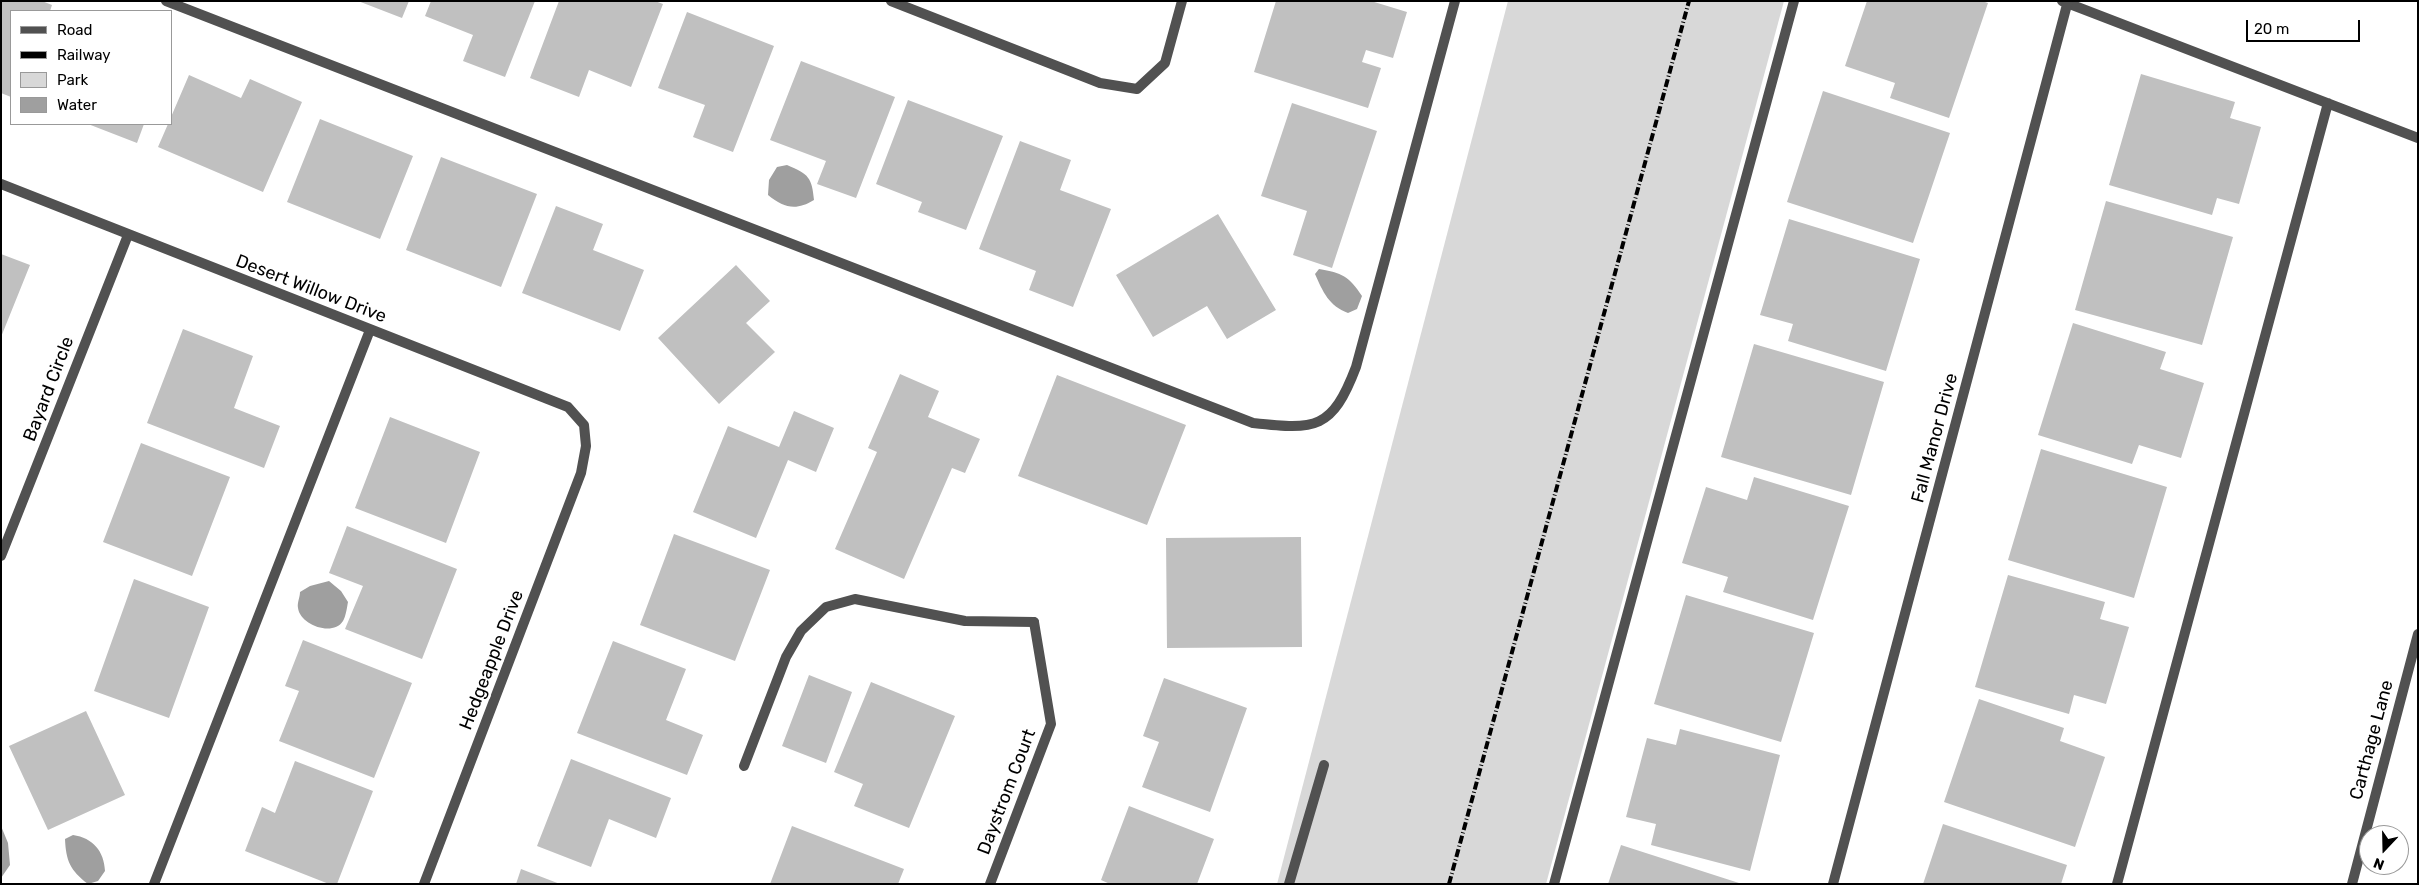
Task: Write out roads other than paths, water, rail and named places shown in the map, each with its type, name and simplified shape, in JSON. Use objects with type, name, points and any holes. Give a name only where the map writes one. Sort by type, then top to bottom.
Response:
[{"type":"street","points":[[166,1],[1253,423],[1296,427],[1326,419],[1344,397],[1356,367],[1455,1]]},
{"type":"street","points":[[891,1],[1100,83],[1137,89],[1165,63],[1182,1]]},
{"type":"street","points":[[1554,884],[1794,1]]},
{"type":"street","points":[[2066,2],[2418,138]]},
{"type":"street","name":"Fall Manor Drive","points":[[1833,884],[2066,2]]},
{"type":"street","points":[[2117,884],[2328,103]]},
{"type":"street","name":"Desert Willow Drive","points":[[1,184],[568,407],[584,425],[586,446]]},
{"type":"street","name":"Bayard Circle","points":[[1,556],[128,235]]},
{"type":"street","points":[[154,884],[370,330]]},
{"type":"street","name":"Hedgeapple Drive","points":[[424,884],[581,474],[586,446]]},
{"type":"street","name":"Daystrom Court","points":[[744,766],[786,657],[801,631],[826,607],[854,599],[965,621],[1034,622],[1051,724],[990,884]]},
{"type":"street","name":"Carthage Lane","points":[[2352,884],[2418,634]]},
{"type":"street","points":[[1289,884],[1324,765]]},
{"type":"water","points":[[787,165],[805,174],[812,187],[814,200],[801,206],[790,207],[779,203],[768,195],[769,180],[777,167]]},
{"type":"water","points":[[1319,269],[1344,276],[1353,284],[1362,296],[1357,309],[1348,313],[1331,302],[1315,274]]},
{"type":"water","points":[[329,581],[341,591],[348,602],[346,614],[338,626],[332,628],[318,627],[310,624],[300,614],[298,604],[300,592],[310,586]]},
{"type":"water","points":[[1,826],[8,843],[10,865],[1,878]]},
{"type":"water","points":[[73,835],[92,842],[100,852],[105,871],[98,881],[88,884],[70,864],[66,853],[65,839]]},
{"type":"railway","points":[[1449,884],[1689,1]]}]
